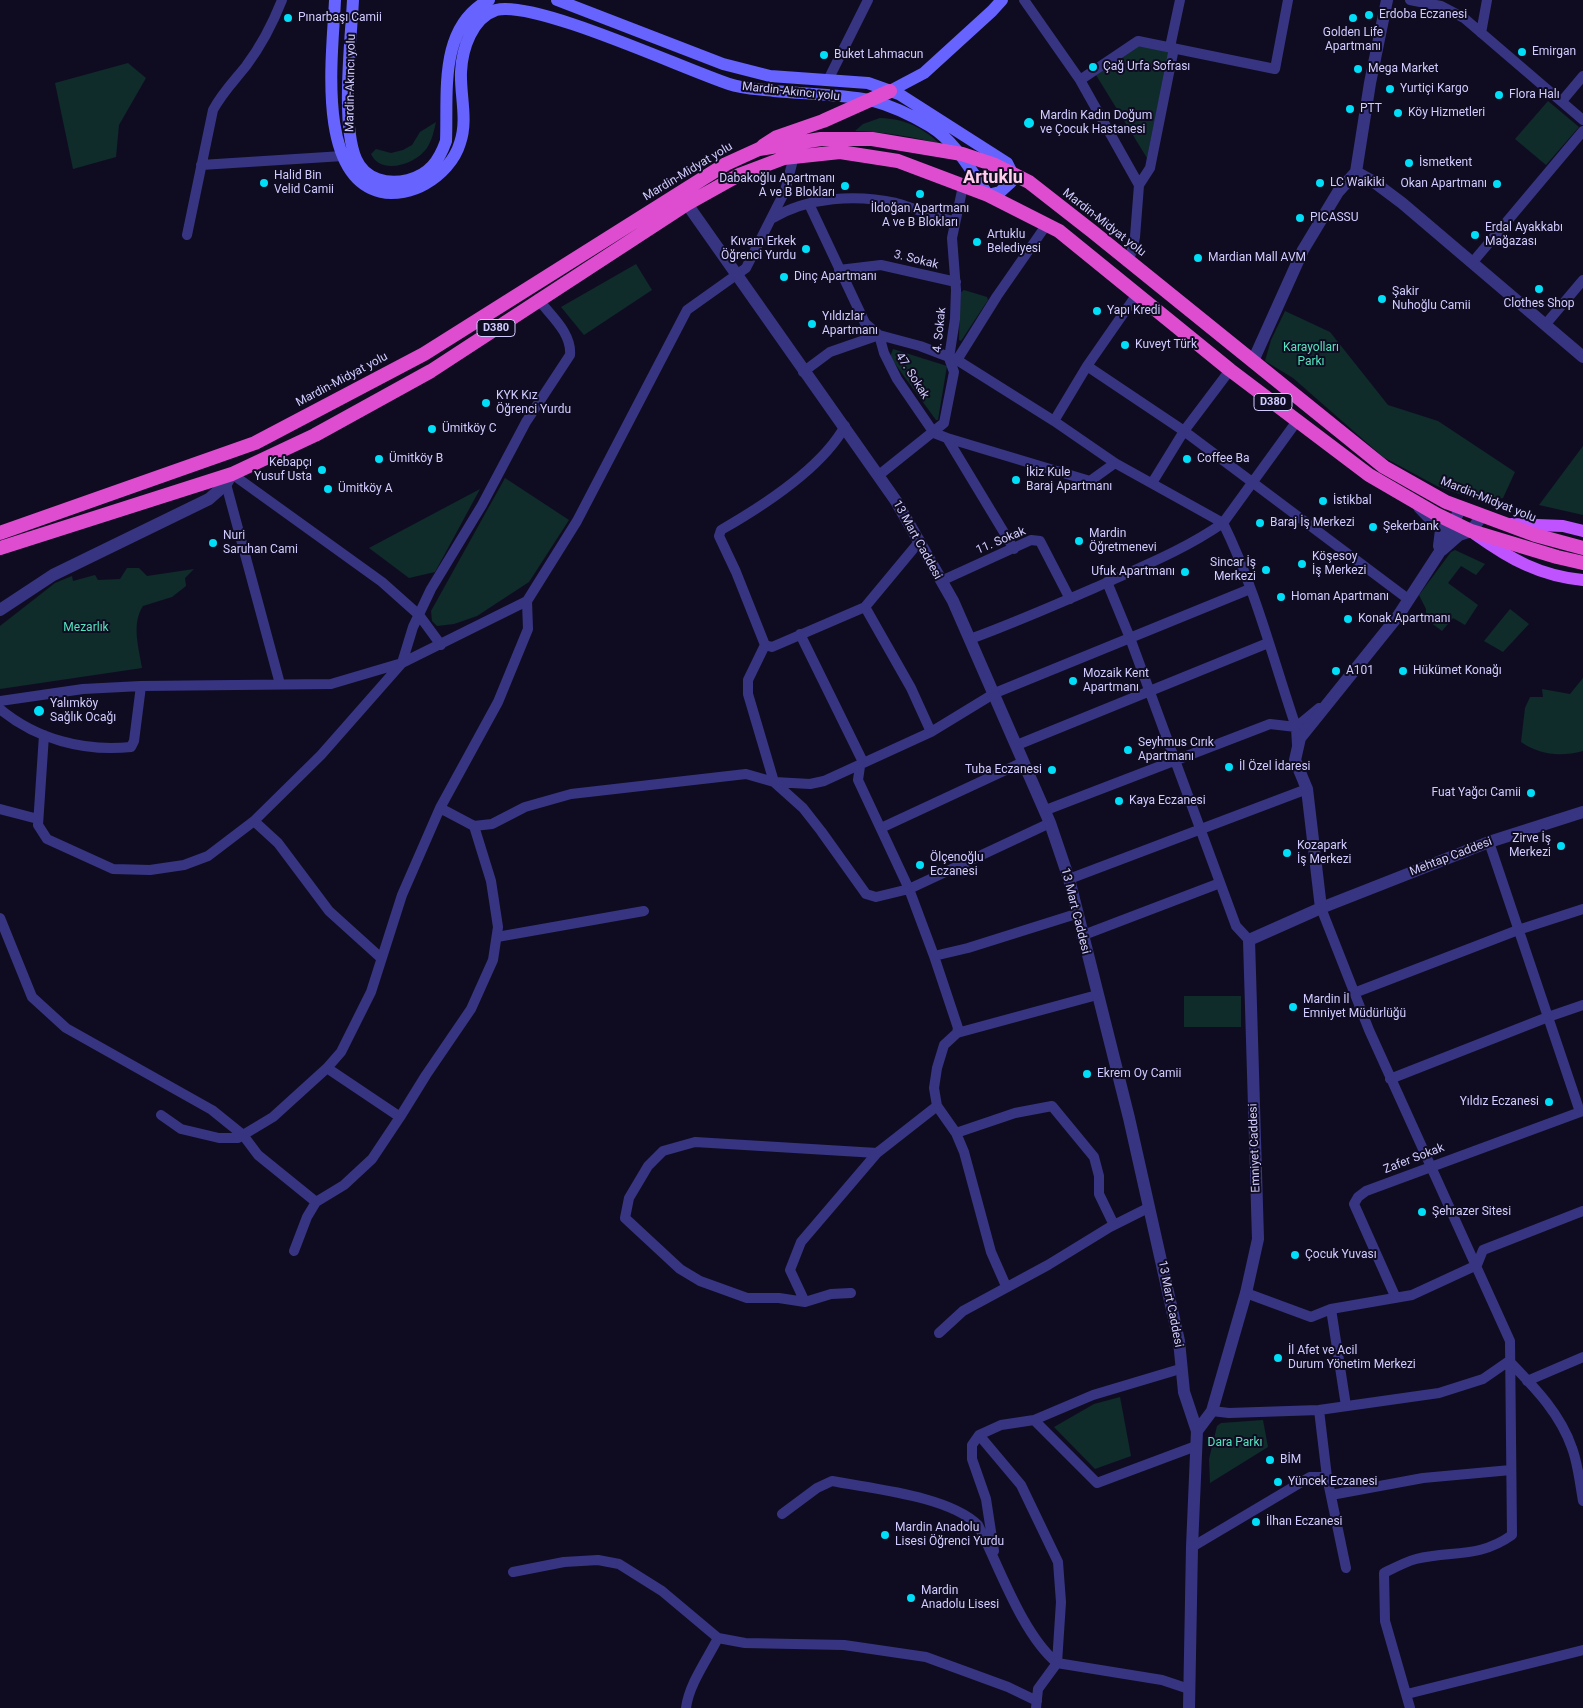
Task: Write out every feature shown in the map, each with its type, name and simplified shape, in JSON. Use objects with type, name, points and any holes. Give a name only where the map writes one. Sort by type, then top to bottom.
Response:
[{"type":"highway","points":[[759,149],[777,137],[823,121],[890,91]]},
{"type":"highway","name":"Mardin-Midyat yolu","points":[[0,533],[255,443],[424,354],[726,164],[759,149],[821,139],[872,139],[962,154],[1010,168],[1129,261],[1384,468],[1446,502],[1502,524],[1583,548]]},
{"type":"highway","name":"D380","points":[[0,548],[229,479],[382,400],[431,371],[538,299],[687,204],[739,175],[794,156],[840,152],[898,160],[988,195],[1047,224],[1059,231],[1230,370],[1368,474],[1436,514],[1471,531],[1557,558],[1583,562]]},
{"type":"main road","name":"Mardin-Akıncı yolu","points":[[335,0],[332,116],[343,156],[351,171],[365,186],[382,192],[399,193],[412,189],[437,177],[452,160],[461,142],[464,113],[461,71],[468,40],[480,18],[498,9],[531,10],[581,26],[732,85],[871,100],[932,127],[962,154],[988,195]]},
{"type":"main road","name":"Mardin-Akıncı yolu","points":[[353,0],[348,86],[350,134],[356,159],[364,171],[370,176],[388,182],[408,180],[425,173],[431,169],[442,153],[446,141],[452,47],[461,24],[479,5],[488,0]]},
{"type":"main road","name":"Mardin-Akıncı yolu","points":[[557,0],[723,64],[770,76],[868,83],[899,94],[1010,168]]},
{"type":"main road","points":[[890,91],[924,73],[992,12],[1002,0]]},
{"type":"main road","points":[[988,195],[1006,188],[1011,182],[1010,168]]},
{"type":"main road","points":[[1502,524],[1563,526],[1583,531]]},
{"type":"main road","points":[[1471,531],[1501,553],[1541,573],[1583,580]]},
{"type":"street","points":[[187,235],[199,187],[201,165],[213,110],[220,96],[247,64],[273,23],[282,0]]},
{"type":"street","points":[[828,80],[868,0]]},
{"type":"street","points":[[1024,0],[1080,80],[1139,186]]},
{"type":"street","points":[[1129,261],[1135,237],[1139,186],[1150,168],[1180,0]]},
{"type":"street","points":[[1080,80],[1138,41],[1275,69],[1288,0]]},
{"type":"street","points":[[1253,361],[1303,250],[1338,192],[1356,172],[1370,83],[1387,0]]},
{"type":"street","points":[[1410,0],[1441,6],[1464,18],[1583,120]]},
{"type":"street","points":[[1481,33],[1487,0]]},
{"type":"street","points":[[1562,101],[1583,76]]},
{"type":"street","points":[[1472,263],[1583,132]]},
{"type":"street","points":[[201,165],[343,156]]},
{"type":"street","points":[[0,701],[83,689],[141,686],[331,684],[402,663],[527,602],[576,521],[687,310],[746,268],[785,191],[794,156]]},
{"type":"street","points":[[1356,172],[1381,187],[1583,357]]},
{"type":"street","name":"4. Sokak","points":[[879,475],[934,433],[944,423],[954,372],[956,282],[952,258],[954,221],[964,186]]},
{"type":"street","points":[[772,218],[791,207],[840,198],[894,203],[941,219],[954,221]]},
{"type":"street","name":"13 Mart Caddesi","points":[[687,204],[803,372],[845,426],[879,475],[954,601],[1023,762],[1046,810],[1069,878],[1081,936],[1129,1118],[1179,1342],[1180,1369],[1184,1392],[1197,1431],[1192,1546],[1189,1708]]},
{"type":"street","name":"47. Sokak","points":[[809,204],[865,323],[879,335],[884,352],[897,379],[934,433]]},
{"type":"street","points":[[953,359],[1047,224]]},
{"type":"street","name":"3. Sokak","points":[[840,270],[881,265],[956,282]]},
{"type":"street","points":[[1545,325],[1583,280]]},
{"type":"street","points":[[1054,421],[1087,366],[1137,294]]},
{"type":"street","points":[[44,735],[38,826],[48,839],[113,869],[150,870],[184,865],[208,856],[254,821],[321,755],[402,663],[419,615],[431,589],[482,505],[526,422],[570,355],[571,345],[568,337],[538,299]]},
{"type":"street","points":[[803,372],[830,352],[879,335],[920,346],[953,359],[1054,421],[1115,463],[1223,523],[1242,564],[1296,727],[1297,751]]},
{"type":"street","points":[[1087,366],[1184,431],[1408,599]]},
{"type":"street","points":[[1152,483],[1184,431],[1230,370]]},
{"type":"street","points":[[970,639],[1070,599],[1160,560],[1199,540],[1223,523],[1298,421]]},
{"type":"street","points":[[845,426],[838,439],[804,472],[777,495],[721,530],[718,536],[736,572],[765,645],[748,680],[748,694],[774,782],[803,808],[866,894],[876,897],[909,889],[1050,823]]},
{"type":"street","points":[[934,433],[1090,481],[1115,463]]},
{"type":"street","points":[[947,438],[1014,550]]},
{"type":"street","points":[[229,479],[382,582],[419,615],[441,645]]},
{"type":"street","points":[[0,610],[53,575],[209,500],[229,479]]},
{"type":"street","points":[[229,479],[280,684]]},
{"type":"street","points":[[1411,498],[1440,530],[1438,553]]},
{"type":"street","points":[[1410,1708],[1385,1620],[1384,1573],[1416,1559],[1466,1554],[1496,1546],[1512,1535],[1510,1341],[1477,1265],[1429,1166],[1390,1079],[1354,993],[1321,904],[1307,789],[1295,760],[1300,738],[1398,616],[1438,553],[1460,507]]},
{"type":"street","points":[[1438,553],[1459,535],[1471,531],[1482,516]]},
{"type":"street","name":"11. Sokak","points":[[941,581],[1014,550],[1031,540],[1040,541],[1070,599]]},
{"type":"street","points":[[765,645],[772,647],[865,607],[919,542]]},
{"type":"street","points":[[1107,582],[1130,638],[1148,692],[1236,926],[1249,940],[1321,904]]},
{"type":"street","points":[[440,808],[474,826],[492,824],[525,807],[571,794],[746,774],[774,782],[810,784],[824,781],[931,732],[995,693],[1250,589]]},
{"type":"street","points":[[161,1116],[181,1129],[219,1138],[238,1138],[273,1116],[327,1068],[341,1052],[371,992],[402,895],[440,808],[498,702],[528,629],[527,602]]},
{"type":"street","points":[[865,607],[911,688],[931,732]]},
{"type":"street","points":[[800,634],[862,764],[858,780],[909,889],[934,956],[958,1028],[957,1033]]},
{"type":"street","points":[[1017,745],[1268,643]]},
{"type":"street","points":[[0,709],[17,723],[61,742],[114,748],[131,747],[134,742],[141,686]]},
{"type":"street","points":[[1046,810],[1174,759],[1270,724],[1296,727],[1332,698]]},
{"type":"street","points":[[882,828],[1023,762]]},
{"type":"street","points":[[1069,878],[1307,789]]},
{"type":"street","points":[[0,809],[38,819]]},
{"type":"street","name":"Mehtap Caddesi","points":[[1321,904],[1488,842],[1583,812]]},
{"type":"street","points":[[254,821],[278,843],[329,911],[381,958]]},
{"type":"street","points":[[294,1251],[307,1217],[316,1202],[344,1185],[372,1159],[471,1009],[493,960],[498,927],[491,881],[474,826]]},
{"type":"street","points":[[1488,842],[1582,1112]]},
{"type":"street","points":[[1081,936],[1220,883]]},
{"type":"street","points":[[1354,993],[1518,930],[1583,909]]},
{"type":"street","points":[[497,937],[644,911]]},
{"type":"street","points":[[934,956],[968,948],[1076,914]]},
{"type":"street","points":[[0,918],[32,997],[59,1022],[66,1028],[212,1110],[243,1135],[258,1155],[316,1202]]},
{"type":"street","name":"Emniyet Caddesi","points":[[1197,1431],[1212,1411],[1246,1293],[1258,1239],[1249,940]]},
{"type":"street","points":[[1006,1286],[991,1252],[964,1152],[956,1134],[937,1106],[934,1088],[936,1068],[944,1045],[957,1033],[1097,995]]},
{"type":"street","points":[[1390,1079],[1583,1005]]},
{"type":"street","points":[[327,1068],[400,1118]]},
{"type":"street","points":[[805,1302],[790,1270],[801,1242],[877,1153],[937,1106]]},
{"type":"street","points":[[956,1134],[1015,1113],[1052,1106],[1094,1157],[1099,1176],[1099,1194],[1114,1225]]},
{"type":"street","name":"Zafer Sokak","points":[[1395,1296],[1354,1204],[1358,1196],[1429,1166],[1582,1112]]},
{"type":"street","points":[[851,1293],[831,1294],[805,1302],[779,1298],[747,1298],[700,1281],[680,1269],[625,1218],[629,1198],[648,1166],[663,1151],[695,1142],[877,1153]]},
{"type":"street","points":[[939,1333],[963,1311],[1006,1286],[1048,1265],[1114,1225],[1148,1208]]},
{"type":"street","points":[[1246,1293],[1311,1317],[1331,1309],[1395,1296],[1412,1295],[1477,1265],[1483,1250],[1583,1211]]},
{"type":"street","points":[[1331,1309],[1346,1406]]},
{"type":"street","points":[[1527,1381],[1583,1357]]},
{"type":"street","points":[[1509,1361],[1548,1404],[1573,1449],[1583,1501]]},
{"type":"street","points":[[1212,1411],[1229,1413],[1319,1410],[1439,1393],[1483,1379],[1509,1361]]},
{"type":"street","points":[[996,1559],[986,1499],[972,1459],[972,1445],[979,1434],[1001,1425],[1034,1420],[1093,1395],[1180,1369]]},
{"type":"street","points":[[1319,1410],[1327,1477],[1346,1568]]},
{"type":"street","points":[[1034,1420],[1097,1483],[1196,1446]]},
{"type":"street","points":[[513,1572],[564,1562],[598,1560],[619,1564],[662,1591],[718,1638],[745,1643],[844,1645],[926,1657],[1008,1687],[1037,1704],[1038,1689],[1057,1663],[1062,1602],[1058,1562],[1021,1485],[979,1434]]},
{"type":"street","points":[[1331,1495],[1423,1478],[1511,1470]]},
{"type":"street","points":[[1192,1546],[1310,1477],[1327,1477]]},
{"type":"street","points":[[782,1514],[817,1488],[832,1481],[935,1502],[968,1515],[978,1525],[996,1559],[1016,1606],[1048,1656],[1057,1663],[1153,1678],[1189,1689]]},
{"type":"street","points":[[686,1708],[700,1671],[718,1638]]},
{"type":"street","points":[[1407,1694],[1583,1650]]},
{"type":"green space","points":[[1139,46],[1169,51],[1147,158],[1096,75]]},
{"type":"green space","points":[[128,63],[146,78],[119,125],[116,157],[73,169],[55,83]]},
{"type":"green space","points":[[1548,101],[1579,127],[1546,165],[1515,139]]},
{"type":"green space","points":[[880,118],[897,120],[913,125],[927,133],[940,144],[898,135],[855,131],[863,124]]},
{"type":"green space","points":[[436,122],[432,139],[427,148],[422,154],[407,163],[390,166],[382,165],[371,154],[376,149],[391,153],[403,150],[412,145],[420,132]]},
{"type":"green space","points":[[636,264],[652,290],[584,335],[561,307]]},
{"type":"green space","points":[[964,290],[987,297],[988,300],[961,341],[959,340],[960,293]]},
{"type":"green space","name":"Karayolları Parkı","points":[[1285,311],[1330,332],[1388,405],[1438,421],[1515,472],[1503,498],[1482,502],[1437,486],[1383,457],[1293,378],[1265,361],[1271,340]]},
{"type":"green space","points":[[893,349],[947,366],[938,420],[936,420],[890,357]]},
{"type":"green space","points":[[1583,446],[1583,515],[1539,505]]},
{"type":"green space","points":[[505,478],[569,520],[529,582],[477,616],[454,624],[437,626],[432,621],[431,611]]},
{"type":"green space","points":[[480,489],[435,572],[409,578],[369,548]]},
{"type":"green space","points":[[1455,550],[1485,564],[1476,575],[1461,566],[1448,583],[1478,605],[1465,625],[1453,618],[1442,631],[1426,619],[1426,609],[1419,595],[1451,552]]},
{"type":"green space","name":"Mezarlık","points":[[127,568],[139,568],[147,576],[194,569],[185,578],[186,586],[172,597],[143,606],[139,613],[137,628],[142,668],[0,689],[0,626],[55,583],[72,576],[73,581],[95,575],[98,580],[120,579]]},
{"type":"green space","points":[[1510,609],[1529,624],[1503,652],[1484,641]]},
{"type":"green space","points":[[1583,678],[1583,751],[1550,754],[1535,750],[1521,742],[1525,708],[1530,697],[1543,697],[1542,689],[1570,694]]},
{"type":"green space","points":[[1184,996],[1241,996],[1241,1027],[1184,1027]]},
{"type":"green space","points":[[1120,1397],[1131,1456],[1095,1469],[1054,1427],[1094,1404]]},
{"type":"green space","name":"Dara Parkı","points":[[1263,1420],[1268,1447],[1210,1483],[1209,1459],[1217,1426],[1221,1423]]},
{"type":"place","name":"Erdoba Eczanesi","points":[[1369,15]]},
{"type":"place","name":"Pınarbaşı Camii","points":[[288,18]]},
{"type":"place","name":"Golden Life Apartmanı","points":[[1353,18]]},
{"type":"place","name":"Emirgan","points":[[1522,52]]},
{"type":"place","name":"Buket Lahmacun","points":[[824,55]]},
{"type":"place","name":"Çağ Urfa Sofrası","points":[[1093,67]]},
{"type":"place","name":"Mega Market","points":[[1358,69]]},
{"type":"place","name":"Yurtiçi Kargo","points":[[1390,89]]},
{"type":"place","name":"Flora Halı","points":[[1499,95]]},
{"type":"place","name":"PTT","points":[[1350,109]]},
{"type":"place","name":"Köy Hizmetleri","points":[[1398,113]]},
{"type":"place","name":"Mardin Kadın Doğum ve Çocuk Hastanesi","points":[[1029,123]]},
{"type":"place","name":"İsmetkent","points":[[1409,163]]},
{"type":"place","name":"Halid Bin Velid Camii","points":[[264,183]]},
{"type":"place","name":"LC Waikiki","points":[[1320,183]]},
{"type":"place","name":"Okan Apartmanı","points":[[1497,184]]},
{"type":"place","name":"Dabakoğlu Apartmanı A ve B Blokları","points":[[845,186]]},
{"type":"place","name":"İldoğan Apartmanı A ve B Blokları","points":[[920,194]]},
{"type":"place","name":"PICASSU","points":[[1300,218]]},
{"type":"place","name":"Erdal Ayakkabı Mağazası","points":[[1475,235]]},
{"type":"place","name":"Artuklu Belediyesi","points":[[977,242]]},
{"type":"place","name":"Kıvam Erkek Öğrenci Yurdu","points":[[806,249]]},
{"type":"place","name":"Mardian Mall AVM","points":[[1198,258]]},
{"type":"place","name":"Dinç Apartmanı","points":[[784,277]]},
{"type":"place","name":"Clothes Shop","points":[[1539,289]]},
{"type":"place","name":"Şakir Nuhoğlu Camii","points":[[1382,299]]},
{"type":"place","name":"Yapı Kredi","points":[[1097,311]]},
{"type":"place","name":"Yıldızlar Apartmanı","points":[[812,324]]},
{"type":"place","name":"Kuveyt Türk","points":[[1125,345]]},
{"type":"place","name":"KYK Kız Öğrenci Yurdu","points":[[486,403]]},
{"type":"place","name":"Ümitköy C","points":[[432,429]]},
{"type":"place","name":"Ümitköy B","points":[[379,459]]},
{"type":"place","name":"Coffee Ba","points":[[1187,459]]},
{"type":"place","name":"Kebapçı Yusuf Usta","points":[[322,470]]},
{"type":"place","name":"İkiz Kule Baraj Apartmanı","points":[[1016,480]]},
{"type":"place","name":"Ümitköy A","points":[[328,489]]},
{"type":"place","name":"İstikbal","points":[[1323,501]]},
{"type":"place","name":"Baraj İş Merkezi","points":[[1260,523]]},
{"type":"place","name":"Şekerbank","points":[[1373,527]]},
{"type":"place","name":"Mardin Öğretmenevi","points":[[1079,541]]},
{"type":"place","name":"Nuri Saruhan Cami","points":[[213,543]]},
{"type":"place","name":"Köşesoy İş Merkezi","points":[[1302,564]]},
{"type":"place","name":"Sincar İş Merkezi","points":[[1266,570]]},
{"type":"place","name":"Ufuk Apartmanı","points":[[1185,572]]},
{"type":"place","name":"Homan Apartmanı","points":[[1281,597]]},
{"type":"place","name":"Konak Apartmanı","points":[[1348,619]]},
{"type":"place","name":"A101","points":[[1336,671]]},
{"type":"place","name":"Hükümet Konağı","points":[[1403,671]]},
{"type":"place","name":"Mozaik Kent Apartmanı","points":[[1073,681]]},
{"type":"place","name":"Yalımköy Sağlık Ocağı","points":[[39,711]]},
{"type":"place","name":"Seyhmus Cırık Apartmanı","points":[[1128,750]]},
{"type":"place","name":"İl Özel İdaresi","points":[[1229,767]]},
{"type":"place","name":"Tuba Eczanesi","points":[[1052,770]]},
{"type":"place","name":"Fuat Yağcı Camii","points":[[1531,793]]},
{"type":"place","name":"Kaya Eczanesi","points":[[1119,801]]},
{"type":"place","name":"Zirve İş Merkezi","points":[[1561,846]]},
{"type":"place","name":"Kozapark İş Merkezi","points":[[1287,853]]},
{"type":"place","name":"Ölçenoğlu Eczanesi","points":[[920,865]]},
{"type":"place","name":"Mardin İl Emniyet Müdürlüğü","points":[[1293,1007]]},
{"type":"place","name":"Ekrem Oy Camii","points":[[1087,1074]]},
{"type":"place","name":"Yıldız Eczanesi","points":[[1549,1102]]},
{"type":"place","name":"Şehrazer Sitesi","points":[[1422,1212]]},
{"type":"place","name":"Çocuk Yuvası","points":[[1295,1255]]},
{"type":"place","name":"İl Afet ve Acil Durum Yönetim Merkezi","points":[[1278,1358]]},
{"type":"place","name":"BİM","points":[[1270,1460]]},
{"type":"place","name":"Yüncek Eczanesi","points":[[1278,1482]]},
{"type":"place","name":"İlhan Eczanesi","points":[[1256,1522]]},
{"type":"place","name":"Mardin Anadolu Lisesi Öğrenci Yurdu","points":[[885,1535]]},
{"type":"place","name":"Mardin Anadolu Lisesi","points":[[911,1598]]},
{"type":"district","name":"Artuklu","points":[[993,178]]}]
